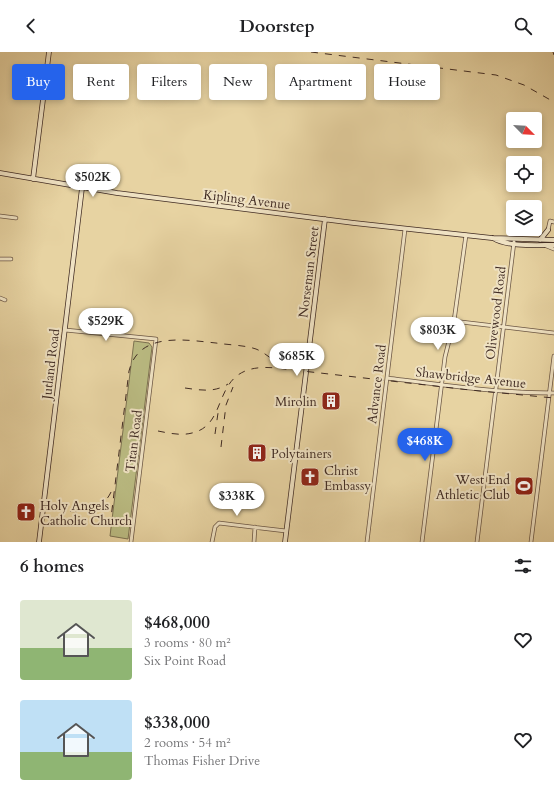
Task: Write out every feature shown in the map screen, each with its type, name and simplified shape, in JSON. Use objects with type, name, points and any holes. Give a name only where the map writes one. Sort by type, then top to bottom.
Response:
[{"type":"main road","points":[[33,179],[49,52]]},
{"type":"main road","name":"Kipling Avenue","points":[[0,173],[82,188],[405,229],[554,245]]},
{"type":"main road","name":"Jutland Road","points":[[39,542],[82,188]]},
{"type":"main road","name":"Norseman Street","points":[[285,542],[325,219]]},
{"type":"main road","points":[[540,240],[548,230],[549,234],[554,239]]},
{"type":"main road","name":"Kipling Avenue","points":[[514,241],[554,239]]},
{"type":"street","points":[[0,216],[16,218]]},
{"type":"street","points":[[548,230],[550,221],[554,222]]},
{"type":"street","name":"Advance Road","points":[[367,542],[405,229]]},
{"type":"street","points":[[422,542],[447,344],[454,321],[466,235]]},
{"type":"street","name":"Olivewood Road","points":[[477,542],[514,241]]},
{"type":"street","name":"Kipling Avenue","points":[[544,245],[554,249]]},
{"type":"street","points":[[0,259],[11,258]]},
{"type":"street","points":[[0,298],[5,300]]},
{"type":"street","points":[[444,320],[554,333]]},
{"type":"street","name":"Titan Road","points":[[65,330],[156,339],[131,542]]},
{"type":"street","points":[[531,542],[554,356]]},
{"type":"street","name":"Shawbridge Avenue","points":[[387,378],[442,385],[541,394],[554,392]]},
{"type":"street","points":[[212,542],[214,530],[217,524],[223,523],[286,531]]},
{"type":"street","points":[[254,542],[255,527]]},
{"type":"green space","points":[[134,341],[149,343],[152,347],[128,539],[110,536]]},
{"type":"railway","points":[[311,52],[496,75],[524,85],[554,102]]},
{"type":"railway","points":[[110,526],[129,371],[134,358],[143,349],[153,344],[178,340],[191,340],[241,346],[256,349],[285,367]]},
{"type":"railway","points":[[158,431],[183,434],[192,433],[205,427],[213,418],[230,383],[240,374],[254,368],[276,368],[554,398]]},
{"type":"railway","points":[[185,388],[212,390],[228,384]]},
{"type":"railway","points":[[221,447],[226,405],[233,387]]},
{"type":"railway","points":[[215,434],[218,413]]},
{"type":"railway","points":[[56,510],[81,512],[96,508],[102,504],[112,490]]},
{"type":"place","name":"Mirolin","points":[[331,401]]},
{"type":"place","name":"Polytainers","points":[[257,453]]},
{"type":"place","name":"Christ Embassy","points":[[310,477]]},
{"type":"place","name":"West End Athletic Club","points":[[524,486]]},
{"type":"place","name":"Holy Angels Catholic Church","points":[[26,512]]}]
